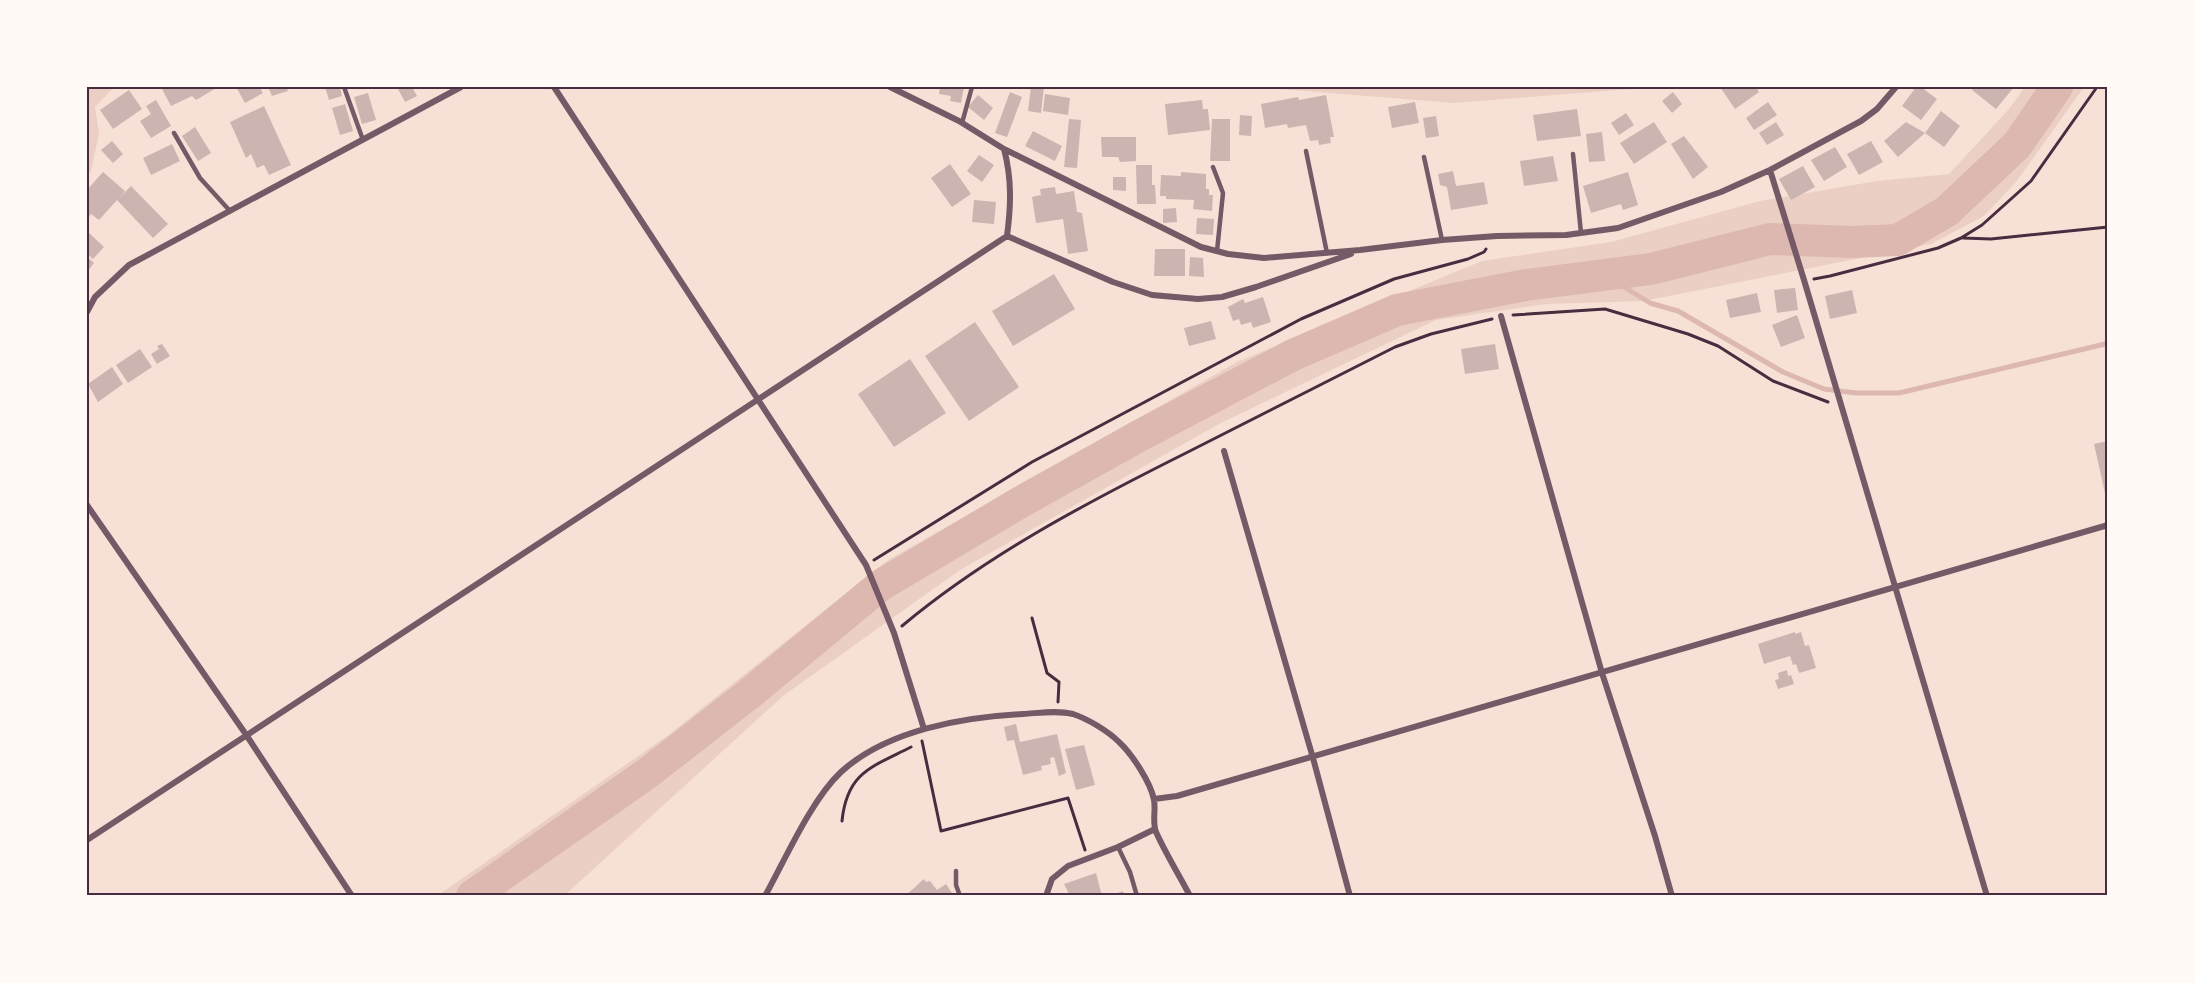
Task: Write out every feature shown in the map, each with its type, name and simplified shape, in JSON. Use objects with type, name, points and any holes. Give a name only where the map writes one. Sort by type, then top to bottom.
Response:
[{"type":"street","points":[[87,312],[95,297],[129,266],[461,87]]},
{"type":"street","points":[[554,87],[866,565],[894,633],[924,729]]},
{"type":"street","points":[[890,87],[962,123],[1004,149],[1201,247],[1264,258],[1442,240],[1581,233],[1618,228],[1720,192],[1770,170],[1861,121],[1877,109],[1896,87]]},
{"type":"street","points":[[1004,149],[1010,170],[1011,199],[1007,236]]},
{"type":"street","points":[[1770,170],[1987,896]]},
{"type":"street","points":[[87,840],[1007,236]]},
{"type":"street","points":[[1007,236],[1113,282],[1142,292],[1198,299],[1222,297],[1256,287],[1360,250]]},
{"type":"street","points":[[1501,316],[1602,673],[1672,896]]},
{"type":"street","points":[[1224,451],[1313,758],[1350,896]]},
{"type":"street","points":[[87,505],[247,736],[352,896]]},
{"type":"street","points":[[1154,799],[1177,796],[1313,758],[2108,525]]},
{"type":"street","points":[[765,896],[818,799],[840,773],[879,747],[924,729],[993,716],[1057,711],[1074,715],[1105,731],[1120,743],[1140,769],[1154,799],[1155,829],[1190,896]]},
{"type":"street","points":[[1046,896],[1052,879],[1068,866],[1118,847],[1155,829]]},
{"type":"lane","points":[[344,87],[363,140]]},
{"type":"lane","points":[[962,123],[972,87]]},
{"type":"lane","points":[[174,133],[200,178],[230,212]]},
{"type":"lane","points":[[1306,151],[1327,253]]},
{"type":"lane","points":[[1573,154],[1581,233]]},
{"type":"lane","points":[[1424,157],[1442,240]]},
{"type":"lane","points":[[1213,168],[1223,193],[1217,251]]},
{"type":"lane","points":[[1118,847],[1130,872],[1137,896]]},
{"type":"lane","points":[[956,871],[956,885],[960,896]]},
{"type":"path","points":[[1804,280],[1830,276],[1938,248],[1961,238],[1999,211],[2031,180],[2097,87]]},
{"type":"path","points":[[1961,238],[1991,239],[2108,227]]},
{"type":"path","points":[[866,565],[1032,462],[1300,319],[1394,279],[1468,259],[1484,252],[1497,236]]},
{"type":"path","points":[[894,633],[934,599],[1006,551],[1105,494],[1395,347],[1431,334],[1501,316],[1605,309],[1688,334],[1718,346],[1773,381],[1842,405]]},
{"type":"path","points":[[1032,618],[1047,673],[1059,682],[1057,711]]},
{"type":"path","points":[[842,821],[844,802],[851,785],[866,770],[923,741],[941,831],[1068,798],[1087,857]]},
{"type":"shaded area","points":[[87,87],[114,87],[95,107],[99,134],[91,171],[87,174]]},
{"type":"shaded area","points":[[1256,87],[1654,87],[1454,103]]},
{"type":"shaded area","points":[[2025,87],[2084,87],[2016,182],[1984,216],[1931,244],[1644,301],[1546,304],[1436,320],[1219,424],[960,570],[783,696],[564,896],[437,896],[667,736],[888,560],[1239,361],[1482,261],[1611,242],[1760,201],[1877,181],[1949,174],[2009,109]]},
{"type":"building","points":[[161,87],[218,87],[196,100],[192,96],[171,106]]},
{"type":"building","points":[[236,87],[259,87],[263,93],[245,103]]},
{"type":"building","points":[[268,87],[286,87],[288,91],[272,96]]},
{"type":"building","points":[[325,87],[340,87],[342,96],[329,100]]},
{"type":"building","points":[[397,87],[412,87],[417,96],[405,102]]},
{"type":"building","points":[[940,87],[964,87],[961,103],[950,101],[951,96],[939,94]]},
{"type":"building","points":[[1031,87],[1044,87],[1041,113],[1028,111]]},
{"type":"building","points":[[1720,87],[1756,87],[1759,92],[1735,109]]},
{"type":"building","points":[[1916,87],[1921,87],[1937,99],[1921,120],[1902,106]]},
{"type":"building","points":[[1975,87],[2014,87],[1996,109],[1972,90]]},
{"type":"building","points":[[129,90],[142,109],[113,129],[100,110]]},
{"type":"building","points":[[1010,92],[1022,97],[1007,137],[995,133]]},
{"type":"building","points":[[1673,92],[1682,104],[1672,113],[1662,101]]},
{"type":"building","points":[[368,93],[376,120],[362,124],[354,97]]},
{"type":"building","points":[[1045,94],[1070,98],[1068,115],[1043,111]]},
{"type":"building","points":[[978,95],[993,108],[984,120],[968,107]]},
{"type":"building","points":[[1326,95],[1334,137],[1330,137],[1331,143],[1319,145],[1318,140],[1310,141],[1306,125],[1288,128],[1287,124],[1265,128],[1261,104],[1298,97],[1299,100]]},
{"type":"building","points":[[156,100],[171,126],[151,138],[140,121],[151,114],[146,106]]},
{"type":"building","points":[[1202,100],[1203,109],[1208,109],[1210,130],[1168,135],[1165,104]]},
{"type":"building","points":[[1415,102],[1419,123],[1392,128],[1388,107]]},
{"type":"building","points":[[1768,102],[1777,115],[1754,130],[1746,118]]},
{"type":"building","points":[[345,104],[353,131],[340,135],[332,108]]},
{"type":"building","points":[[264,106],[291,165],[269,175],[264,165],[257,168],[251,154],[246,158],[230,122]]},
{"type":"building","points":[[1577,109],[1581,136],[1537,141],[1533,115]]},
{"type":"building","points":[[1941,111],[1960,126],[1944,147],[1925,133]]},
{"type":"building","points":[[1626,113],[1634,125],[1619,135],[1611,123]]},
{"type":"building","points":[[1240,115],[1252,116],[1251,136],[1239,135]]},
{"type":"building","points":[[1436,116],[1439,136],[1426,138],[1423,118]]},
{"type":"building","points":[[1069,119],[1081,120],[1077,168],[1064,167]]},
{"type":"building","points":[[1212,119],[1230,119],[1230,161],[1210,161]]},
{"type":"building","points":[[1654,122],[1667,142],[1634,164],[1620,143]]},
{"type":"building","points":[[1776,122],[1784,135],[1767,145],[1759,133]]},
{"type":"building","points":[[1906,122],[1925,133],[1898,157],[1884,141]]},
{"type":"building","points":[[195,127],[211,153],[198,161],[182,136]]},
{"type":"building","points":[[1033,131],[1062,146],[1055,161],[1025,146]]},
{"type":"building","points":[[1602,132],[1605,161],[1589,162],[1586,134]]},
{"type":"building","points":[[1684,136],[1708,167],[1693,179],[1671,144]]},
{"type":"building","points":[[1101,137],[1136,137],[1136,161],[1120,162],[1118,157],[1102,157]]},
{"type":"building","points":[[112,141],[123,154],[113,163],[101,150]]},
{"type":"building","points":[[1871,141],[1883,162],[1859,175],[1847,154]]},
{"type":"building","points":[[172,144],[180,161],[151,175],[143,158]]},
{"type":"building","points":[[1835,147],[1847,167],[1824,181],[1811,160]]},
{"type":"building","points":[[979,155],[994,165],[982,182],[967,171]]},
{"type":"building","points":[[1553,156],[1558,181],[1524,186],[1520,161]]},
{"type":"building","points":[[950,164],[971,194],[952,207],[931,178]]},
{"type":"building","points":[[1136,165],[1152,165],[1152,185],[1155,185],[1156,204],[1137,204]]},
{"type":"building","points":[[1803,166],[1815,187],[1791,200],[1779,179]]},
{"type":"building","points":[[1453,171],[1456,186],[1484,182],[1488,204],[1451,210],[1447,187],[1440,185],[1438,174]]},
{"type":"building","points":[[103,172],[125,191],[119,198],[131,186],[168,224],[153,238],[117,200],[99,220],[91,214],[87,219],[87,190]]},
{"type":"building","points":[[1181,172],[1206,174],[1206,189],[1209,189],[1209,195],[1213,195],[1212,211],[1193,209],[1194,200],[1166,199],[1166,196],[1160,196],[1161,175],[1181,176]]},
{"type":"building","points":[[1628,172],[1638,205],[1623,210],[1621,204],[1591,213],[1583,186]]},
{"type":"building","points":[[1113,177],[1126,177],[1126,191],[1113,190]]},
{"type":"building","points":[[1055,187],[1056,194],[1074,191],[1077,212],[1082,213],[1088,251],[1068,254],[1063,219],[1036,223],[1032,197],[1041,195],[1040,189]]},
{"type":"building","points":[[974,200],[996,202],[994,224],[972,222]]},
{"type":"building","points":[[1176,208],[1177,222],[1163,223],[1163,209]]},
{"type":"building","points":[[1197,218],[1214,219],[1213,235],[1196,234]]},
{"type":"building","points":[[87,231],[104,247],[93,259],[87,254]]},
{"type":"building","points":[[1155,249],[1185,249],[1185,276],[1154,276]]},
{"type":"building","points":[[87,257],[94,263],[87,272]]},
{"type":"building","points":[[1190,257],[1203,258],[1204,277],[1189,276]]},
{"type":"building","points":[[1054,274],[1075,309],[1013,346],[992,311]]},
{"type":"building","points":[[1795,288],[1798,310],[1777,313],[1774,290]]},
{"type":"building","points":[[1852,290],[1857,313],[1830,319],[1825,296]]},
{"type":"building","points":[[1757,293],[1761,312],[1730,318],[1726,300]]},
{"type":"building","points":[[1263,297],[1271,322],[1253,328],[1251,322],[1241,325],[1239,319],[1233,321],[1228,307],[1243,299],[1245,303]]},
{"type":"building","points":[[1797,315],[1805,338],[1781,347],[1772,325]]},
{"type":"building","points":[[1211,321],[1216,339],[1189,346],[1184,328]]},
{"type":"building","points":[[975,322],[1019,387],[969,421],[925,356]]},
{"type":"building","points":[[162,344],[170,356],[157,364],[151,354],[159,349],[157,346]]},
{"type":"building","points":[[1495,344],[1499,369],[1465,374],[1461,349]]},
{"type":"building","points":[[140,349],[152,367],[128,383],[116,365]]},
{"type":"building","points":[[910,359],[946,413],[894,447],[858,394]]},
{"type":"building","points":[[112,367],[123,384],[98,402],[88,384]]},
{"type":"building","points":[[2108,441],[2108,502],[2107,502],[2094,444]]},
{"type":"building","points":[[1795,632],[1795,634],[1801,632],[1805,646],[1809,645],[1816,668],[1799,673],[1790,656],[1764,664],[1758,644]]},
{"type":"building","points":[[1787,670],[1794,684],[1778,689],[1775,680],[1779,679],[1778,673]]},
{"type":"building","points":[[1016,724],[1020,742],[1057,734],[1066,773],[1059,776],[1054,757],[1050,758],[1051,764],[1041,766],[1042,770],[1023,775],[1014,740],[1007,741],[1004,727]]},
{"type":"building","points":[[1084,745],[1095,785],[1076,790],[1065,749]]},
{"type":"building","points":[[1096,873],[1102,896],[1070,896],[1064,884]]},
{"type":"building","points":[[924,879],[926,882],[930,881],[937,890],[946,884],[952,893],[950,896],[905,896]]},
{"type":"building","points":[[1123,891],[1124,896],[1109,896]]},
{"type":"waterway","points":[[472,896],[645,775],[749,694],[881,585],[1019,503],[1139,436],[1293,355],[1397,310],[1526,285],[1651,269],[1770,239],[1852,242],[1898,240],[1947,211],[2017,145],[2057,87]]},
{"type":"waterway","points":[[1616,272],[1621,285],[1650,303],[1678,311],[1783,372],[1824,389],[1856,393],[1899,393],[2105,344],[2108,341]]}]
